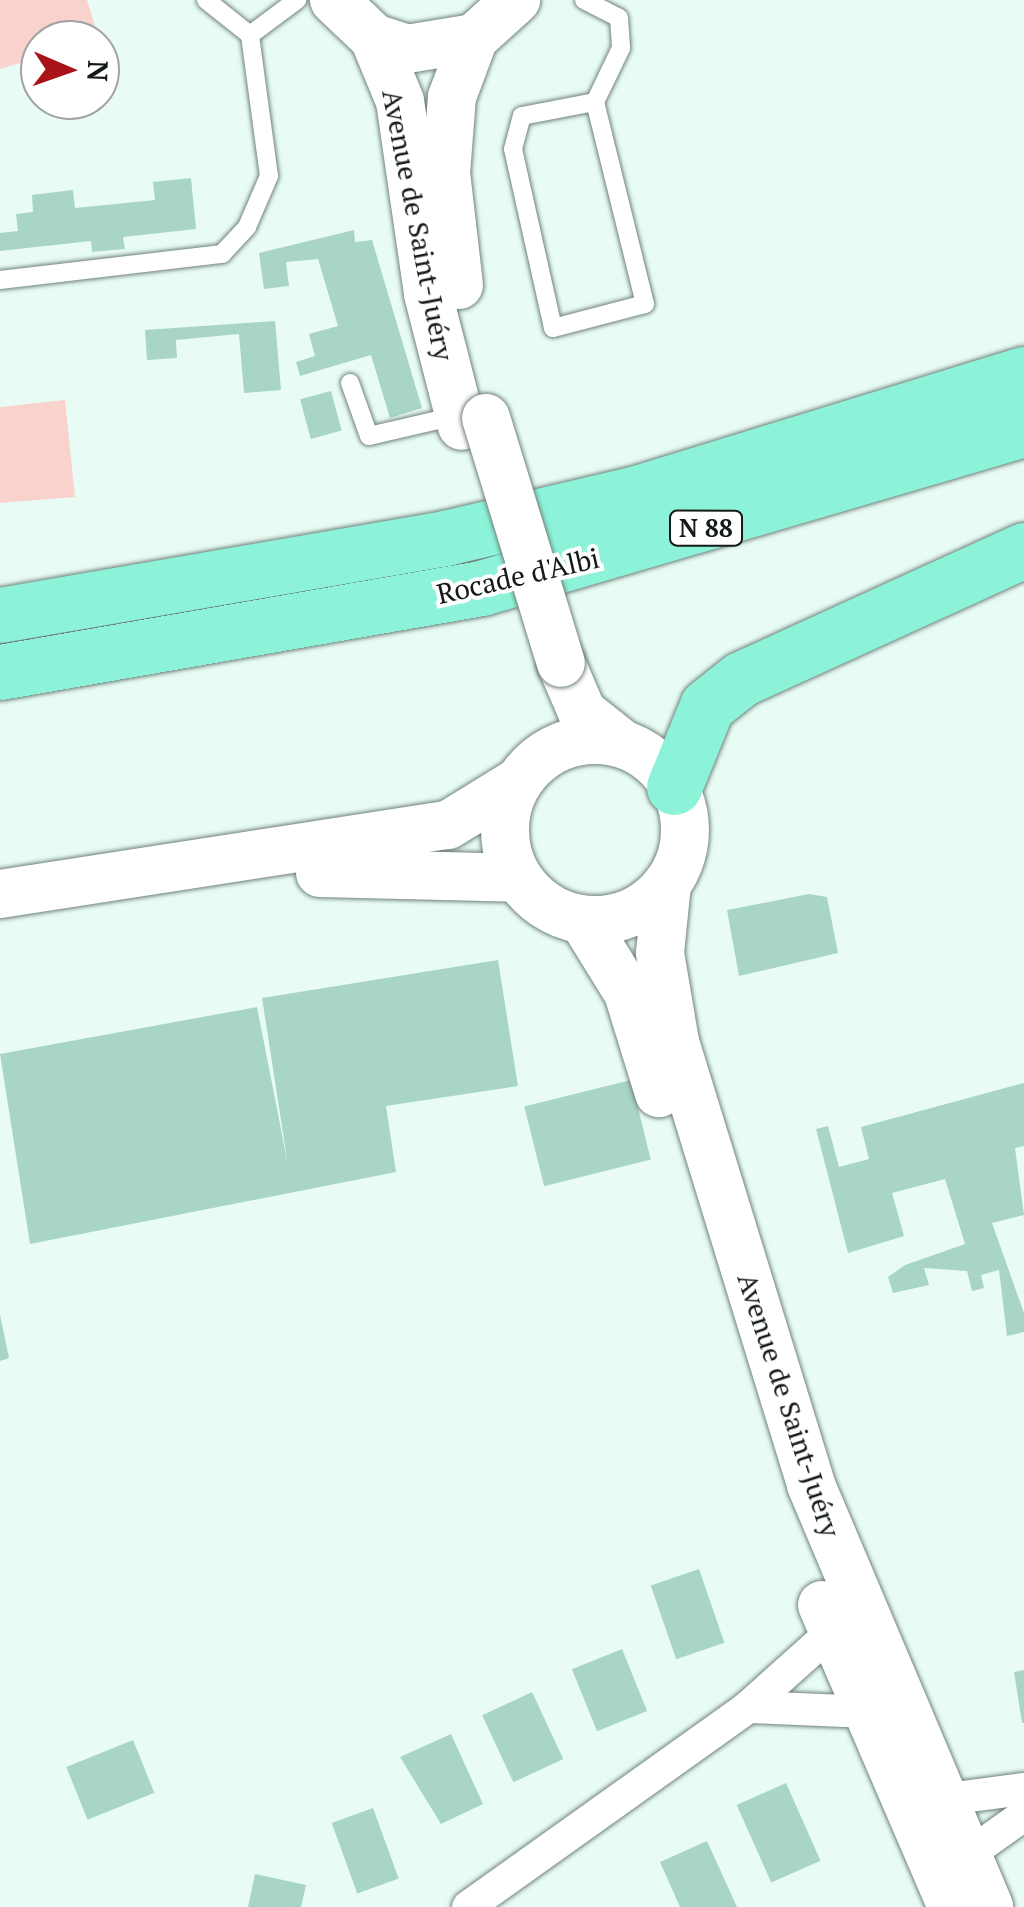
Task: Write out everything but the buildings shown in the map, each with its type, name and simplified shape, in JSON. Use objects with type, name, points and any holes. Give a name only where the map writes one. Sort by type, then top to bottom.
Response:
[{"type":"highway","name":"Rocade d'Albi","points":[[0,614],[216,584],[637,493],[1024,374]]},
{"type":"highway","name":"Rocade d'Albi","points":[[0,672],[482,588],[1024,430]]},
{"type":"highway","points":[[674,787],[707,706],[741,679],[1024,550]]},
{"type":"highway","points":[[0,581],[142,566],[216,584]]},
{"type":"main road","points":[[334,0],[374,38],[407,49],[474,38]]},
{"type":"main road","points":[[469,420],[468,346],[446,173],[452,97],[474,38],[516,0]]},
{"type":"main road","name":"Avenue de Saint-Juéry","points":[[374,38],[400,100],[428,294],[549,664],[548,714],[528,770]]},
{"type":"main road","points":[[528,770],[504,830],[518,878],[546,905],[583,920],[644,906],[668,884],[685,836],[674,787],[582,712],[549,664]]},
{"type":"main road","points":[[0,894],[448,825],[578,741],[620,743]]},
{"type":"main road","points":[[0,920],[344,870],[518,878]]},
{"type":"main road","name":"Avenue de Saint-Juéry","points":[[668,884],[660,952],[681,1061],[811,1486],[940,1800],[989,1907]]},
{"type":"main road","name":"Avenue de Saint-Juéry","points":[[583,920],[628,994],[832,1632],[952,1907]]},
{"type":"street","points":[[468,1907],[748,1707],[832,1632]]},
{"type":"street","points":[[748,1707],[865,1712]]},
{"type":"street","points":[[940,1800],[1024,1790]]},
{"type":"street","points":[[965,1856],[1024,1815]]},
{"type":"lane","points":[[0,280],[222,254],[247,227],[270,176],[250,35],[206,0]]},
{"type":"lane","points":[[250,35],[296,0]]},
{"type":"lane","points":[[584,0],[620,18],[621,48],[595,102],[645,304],[554,328],[513,149],[522,116],[595,102]]},
{"type":"lane","points":[[350,382],[369,436],[469,420]]},
{"type":"shaded area","points":[[0,0],[87,0],[93,20],[20,20],[20,63],[0,69]]},
{"type":"shaded area","points":[[65,400],[75,497],[0,503],[0,407]]}]
